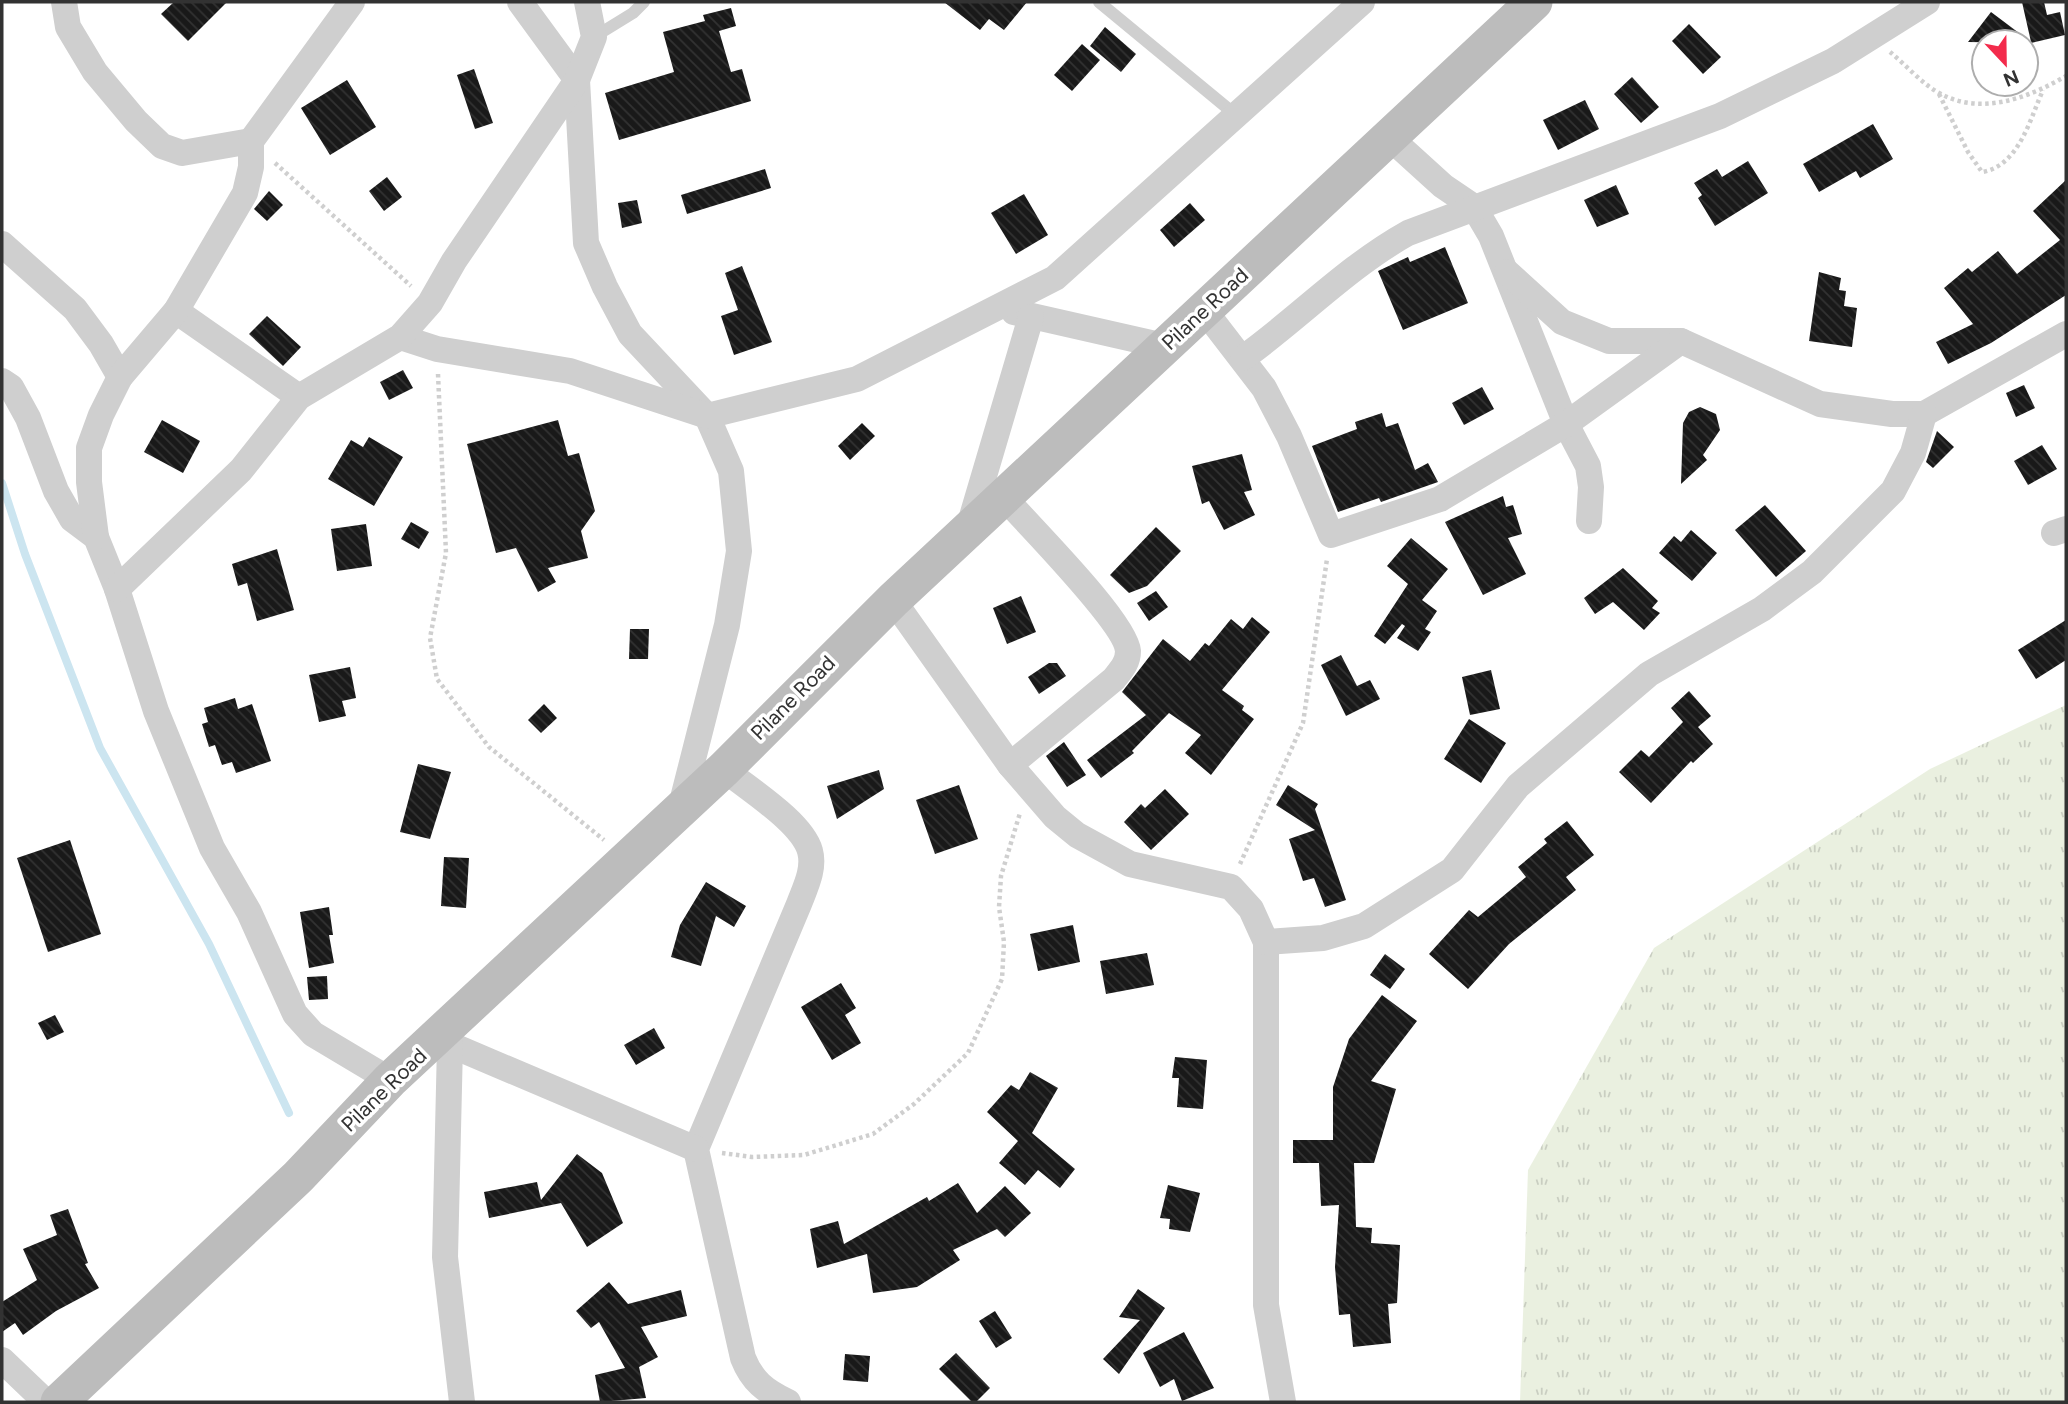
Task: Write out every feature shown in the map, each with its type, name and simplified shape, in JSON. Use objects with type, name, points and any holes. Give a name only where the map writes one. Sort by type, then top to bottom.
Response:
[{"type":"main road","name":"Pilane Road","points":[[59,1402],[298,1177],[390,1080],[443,1042],[724,769],[772,718],[893,600],[1534,2]]},
{"type":"street","points":[[64,2],[68,27],[95,72],[135,121],[162,146],[182,153],[251,141]]},
{"type":"street","points":[[352,2],[251,141],[251,167],[245,193],[176,311],[120,377],[89,448],[89,482],[96,537],[117,589],[156,711],[212,848],[249,912],[295,1014],[313,1034],[390,1080]]},
{"type":"street","points":[[520,2],[577,79],[586,243],[630,334],[707,416],[731,471],[739,551],[727,625],[680,810]]},
{"type":"street","points":[[117,589],[241,470],[299,397],[400,337],[430,303],[454,261],[577,79],[594,37],[587,2]]},
{"type":"street","points":[[400,337],[437,349],[570,371],[707,416],[858,379],[1055,278],[1363,2]]},
{"type":"street","points":[[1242,358],[1378,250],[1408,233],[1720,116],[1833,61],[1927,2]]},
{"type":"street","points":[[1389,136],[1443,186],[1474,207],[1507,272],[1566,424],[1588,466],[1591,487],[1589,521]]},
{"type":"street","points":[[2,244],[75,309],[101,344],[120,377]]},
{"type":"street","points":[[1507,272],[1562,323],[1609,341],[1681,341],[1820,404],[1892,414],[1924,414],[2066,334]]},
{"type":"street","points":[[999,308],[1164,346]]},
{"type":"street","points":[[1204,310],[1264,388],[1289,436],[1331,535],[1440,499],[1566,424],[1681,341]]},
{"type":"street","points":[[176,311],[299,397]]},
{"type":"street","points":[[968,531],[1031,317]]},
{"type":"street","points":[[2,381],[11,387],[28,418],[56,491],[72,519],[96,537]]},
{"type":"street","points":[[1266,942],[1323,938],[1364,926],[1452,870],[1518,786],[1649,674],[1762,609],[1812,572],[1893,491],[1913,453],[1924,414]]},
{"type":"street","points":[[1004,497],[1116,624],[1128,650],[1126,664],[1114,679],[1010,765]]},
{"type":"street","points":[[893,600],[1027,789],[1077,835],[1130,864],[1231,887],[1251,909],[1266,942],[1266,1305],[1283,1402]]},
{"type":"street","points":[[724,769],[802,833],[811,853],[810,876],[696,1149],[743,1358],[751,1377],[769,1393],[788,1402]]},
{"type":"street","points":[[462,1402],[445,1257],[443,1042],[696,1149]]},
{"type":"street","points":[[2,1360],[46,1402]]},
{"type":"lane","points":[[594,37],[633,13],[644,2]]},
{"type":"lane","points":[[1099,2],[1238,116]]},
{"type":"path","points":[[1872,37],[1939,94],[1968,152],[1982,172],[2006,162],[2021,141],[2043,89]]},
{"type":"path","points":[[1939,94],[1976,104],[2003,102],[2043,89],[2066,76]]},
{"type":"path","points":[[251,141],[430,303]]},
{"type":"path","points":[[437,349],[446,553],[430,638],[437,679],[489,747],[628,860]]},
{"type":"path","points":[[1231,887],[1303,723],[1331,535]]},
{"type":"path","points":[[696,1149],[752,1157],[804,1155],[873,1134],[914,1104],[968,1053],[1002,979],[1004,942],[999,907],[1001,876],[1027,789]]},
{"type":"green space","points":[[2066,705],[2066,1402],[1520,1402],[1528,1170],[1654,948],[1930,769]]},
{"type":"building","points":[[174,2],[227,2],[188,41],[161,14]]},
{"type":"building","points":[[944,2],[1027,2],[1004,30],[989,19],[980,30]]},
{"type":"building","points":[[2022,2],[2044,2],[2047,15],[2060,12],[2065,35],[2040,41],[2040,28],[2028,28]]},
{"type":"building","points":[[731,8],[736,26],[719,31],[731,72],[742,69],[751,101],[619,140],[605,93],[674,72],[663,32],[705,21],[703,15]]},
{"type":"building","points":[[1991,12],[2012,28],[1979,28]]},
{"type":"building","points":[[1689,24],[1721,57],[1703,74],[1672,41]]},
{"type":"building","points":[[1105,27],[1136,54],[1121,72],[1090,46]]},
{"type":"building","points":[[1082,44],[1100,60],[1072,91],[1054,75]]},
{"type":"building","points":[[474,69],[493,123],[475,129],[457,75]]},
{"type":"building","points":[[1632,77],[1659,107],[1641,123],[1614,94]]},
{"type":"building","points":[[347,80],[376,127],[330,155],[301,108]]},
{"type":"building","points":[[1585,100],[1599,129],[1558,150],[1543,120]]},
{"type":"building","points":[[1873,124],[1893,159],[1860,178],[1856,171],[1819,192],[1803,164]]},
{"type":"building","points":[[1748,161],[1768,193],[1715,226],[1698,198],[1702,195],[1694,183],[1717,169],[1722,177]]},
{"type":"building","points":[[765,169],[771,188],[687,214],[681,195]]},
{"type":"building","points":[[387,177],[402,197],[384,211],[369,191]]},
{"type":"building","points":[[2066,180],[2066,295],[1991,343],[1948,364],[1936,342],[1973,324],[1944,288],[1968,268],[1972,272],[1998,251],[2017,274],[2060,240],[2033,211]]},
{"type":"building","points":[[1616,185],[1629,214],[1597,227],[1584,200]]},
{"type":"building","points":[[269,191],[283,205],[267,221],[254,209]]},
{"type":"building","points":[[1024,194],[1048,235],[1016,254],[991,213]]},
{"type":"building","points":[[637,200],[642,223],[622,228],[618,203]]},
{"type":"building","points":[[1190,203],[1205,220],[1174,247],[1160,230]]},
{"type":"building","points":[[1445,247],[1468,303],[1403,330],[1378,271],[1408,257],[1410,262]]},
{"type":"building","points":[[742,266],[772,342],[734,355],[721,316],[738,310],[725,273]]},
{"type":"building","points":[[1819,272],[1841,278],[1839,290],[1846,291],[1844,306],[1857,308],[1852,347],[1809,341]]},
{"type":"building","points":[[267,316],[301,347],[283,366],[249,334]]},
{"type":"building","points":[[403,370],[413,388],[389,400],[380,382]]},
{"type":"building","points":[[2024,385],[2035,408],[2016,417],[2006,393]]},
{"type":"building","points":[[1482,387],[1494,409],[1464,425],[1452,403]]},
{"type":"building","points":[[1700,407],[1716,414],[1720,430],[1703,455],[1707,460],[1681,484],[1683,423],[1689,412]]},
{"type":"building","points":[[1382,413],[1386,427],[1398,423],[1415,470],[1428,463],[1438,482],[1381,502],[1379,498],[1338,512],[1312,446],[1357,429],[1355,422]]},
{"type":"building","points":[[162,420],[200,441],[183,473],[144,452]]},
{"type":"building","points":[[558,420],[568,456],[579,453],[595,511],[581,531],[588,558],[548,568],[556,582],[538,592],[516,548],[496,553],[467,444]]},
{"type":"building","points":[[862,423],[875,436],[850,460],[838,446]]},
{"type":"building","points":[[1937,431],[1954,447],[1933,468],[1926,462]]},
{"type":"building","points":[[369,437],[403,457],[374,506],[328,479],[351,440],[363,447]]},
{"type":"building","points":[[2042,445],[2057,469],[2028,485],[2014,461]]},
{"type":"building","points":[[1242,454],[1252,490],[1244,492],[1255,515],[1224,530],[1209,501],[1202,504],[1192,466]]},
{"type":"building","points":[[1503,496],[1506,507],[1513,505],[1522,534],[1508,538],[1526,574],[1483,595],[1445,522]]},
{"type":"building","points":[[1765,505],[1806,551],[1776,577],[1735,530]]},
{"type":"building","points":[[411,522],[429,532],[419,549],[401,539]]},
{"type":"building","points":[[366,524],[372,566],[337,571],[331,529]]},
{"type":"building","points":[[1156,527],[1181,551],[1147,586],[1129,593],[1110,575]]},
{"type":"building","points":[[1691,530],[1717,553],[1692,581],[1659,553],[1674,536],[1681,542]]},
{"type":"building","points":[[1411,538],[1448,569],[1422,600],[1437,611],[1425,629],[1431,632],[1418,651],[1397,638],[1405,626],[1402,624],[1385,644],[1374,636],[1408,584],[1387,566]]},
{"type":"building","points":[[277,549],[294,610],[257,621],[247,583],[238,586],[232,564]]},
{"type":"building","points":[[1623,568],[1658,601],[1652,608],[1660,613],[1644,630],[1613,602],[1595,614],[1584,598]]},
{"type":"building","points":[[1156,591],[1168,607],[1149,621],[1137,603]]},
{"type":"building","points":[[1021,596],[1036,632],[1007,644],[993,608]]},
{"type":"building","points":[[1252,617],[1270,632],[1222,690],[1244,706],[1242,710],[1254,719],[1211,775],[1185,753],[1201,735],[1169,713],[1132,751],[1134,753],[1101,778],[1087,760],[1146,715],[1122,692],[1163,639],[1190,661],[1205,643],[1209,646],[1231,619],[1243,629]]},
{"type":"building","points":[[2066,620],[2066,660],[2036,679],[2018,650]]},
{"type":"building","points":[[630,629],[649,629],[648,659],[629,659]]},
{"type":"building","points":[[1341,655],[1357,686],[1370,680],[1380,699],[1346,716],[1321,665]]},
{"type":"building","points":[[1049,663],[1057,663],[1066,676],[1039,694],[1028,677]]},
{"type":"building","points":[[350,667],[356,698],[342,701],[346,716],[319,722],[309,675]]},
{"type":"building","points":[[1491,670],[1500,709],[1470,715],[1462,677]]},
{"type":"building","points":[[1689,691],[1711,716],[1698,727],[1713,744],[1693,763],[1691,761],[1651,803],[1619,772],[1641,750],[1649,757],[1683,722],[1671,708]]},
{"type":"building","points":[[235,698],[238,709],[252,704],[271,761],[236,773],[232,762],[222,765],[215,745],[209,747],[202,724],[208,722],[204,708]]},
{"type":"building","points":[[544,704],[557,718],[541,733],[528,720]]},
{"type":"building","points":[[1469,719],[1506,743],[1481,783],[1444,759]]},
{"type":"building","points":[[1064,742],[1086,775],[1067,787],[1046,756]]},
{"type":"building","points":[[418,764],[451,772],[430,839],[400,832]]},
{"type":"building","points":[[879,770],[884,789],[837,819],[827,786]]},
{"type":"building","points":[[959,785],[978,839],[935,854],[916,800]]},
{"type":"building","points":[[1288,785],[1318,804],[1315,809],[1346,900],[1325,907],[1314,878],[1303,881],[1289,839],[1315,830],[1276,805]]},
{"type":"building","points":[[1165,789],[1189,814],[1151,850],[1124,822],[1141,804],[1145,808]]},
{"type":"building","points":[[1567,821],[1594,855],[1566,877],[1576,890],[1509,944],[1468,989],[1429,954],[1469,910],[1478,917],[1526,877],[1518,867],[1547,843],[1544,839]]},
{"type":"building","points":[[70,840],[101,934],[48,952],[17,858]]},
{"type":"building","points":[[444,857],[469,858],[466,908],[441,906]]},
{"type":"building","points":[[706,882],[746,906],[734,927],[716,916],[701,966],[671,957],[680,925]]},
{"type":"building","points":[[329,907],[333,935],[329,935],[334,963],[309,968],[300,912]]},
{"type":"building","points":[[1073,925],[1080,962],[1038,971],[1030,934]]},
{"type":"building","points":[[1147,953],[1154,985],[1106,994],[1100,961]]},
{"type":"building","points":[[1385,954],[1405,969],[1390,989],[1370,975]]},
{"type":"building","points":[[327,976],[328,999],[309,1000],[307,977]]},
{"type":"building","points":[[841,983],[856,1008],[845,1015],[861,1043],[832,1060],[801,1007]]},
{"type":"building","points":[[1382,995],[1417,1021],[1371,1081],[1396,1089],[1374,1163],[1354,1163],[1356,1227],[1372,1228],[1371,1243],[1400,1245],[1397,1303],[1388,1304],[1391,1343],[1353,1347],[1350,1314],[1339,1315],[1335,1267],[1339,1205],[1321,1206],[1319,1163],[1293,1163],[1293,1140],[1333,1140],[1333,1087],[1349,1039]]},
{"type":"building","points":[[55,1015],[64,1032],[47,1040],[38,1023]]},
{"type":"building","points":[[654,1028],[665,1048],[636,1065],[624,1045]]},
{"type":"building","points":[[1175,1057],[1207,1060],[1203,1109],[1177,1107],[1179,1078],[1172,1078]]},
{"type":"building","points":[[1030,1072],[1058,1088],[1032,1133],[1075,1169],[1060,1188],[1038,1170],[1025,1185],[999,1163],[1018,1141],[987,1112],[1011,1085],[1019,1090]]},
{"type":"building","points":[[577,1154],[602,1173],[623,1223],[587,1247],[561,1203],[489,1218],[484,1192],[537,1182],[541,1200]]},
{"type":"building","points":[[958,1183],[977,1213],[1005,1186],[1031,1213],[1005,1237],[997,1229],[953,1250],[960,1260],[917,1287],[873,1293],[867,1254],[817,1268],[810,1229],[838,1221],[844,1244],[927,1197],[929,1201]]},
{"type":"building","points":[[1168,1185],[1200,1193],[1190,1232],[1169,1229],[1170,1219],[1160,1218]]},
{"type":"building","points":[[68,1209],[88,1263],[85,1264],[99,1288],[56,1311],[23,1335],[15,1323],[2,1332],[2,1302],[37,1280],[23,1249],[57,1235],[50,1215]]},
{"type":"building","points":[[609,1282],[628,1304],[681,1290],[687,1316],[641,1327],[658,1357],[639,1367],[646,1398],[600,1402],[595,1375],[625,1368],[599,1322],[591,1328],[576,1311]]},
{"type":"building","points":[[1138,1289],[1165,1308],[1119,1374],[1103,1359],[1140,1320],[1119,1317]]},
{"type":"building","points":[[995,1311],[1012,1338],[996,1348],[979,1321]]},
{"type":"building","points":[[1184,1332],[1214,1388],[1182,1401],[1174,1379],[1160,1387],[1143,1353]]},
{"type":"building","points":[[956,1353],[990,1388],[976,1402],[972,1402],[939,1369]]},
{"type":"building","points":[[845,1354],[870,1356],[868,1382],[843,1380]]},
{"type":"waterway","points":[[2,483],[25,554],[100,748],[209,944],[289,1113]]}]
